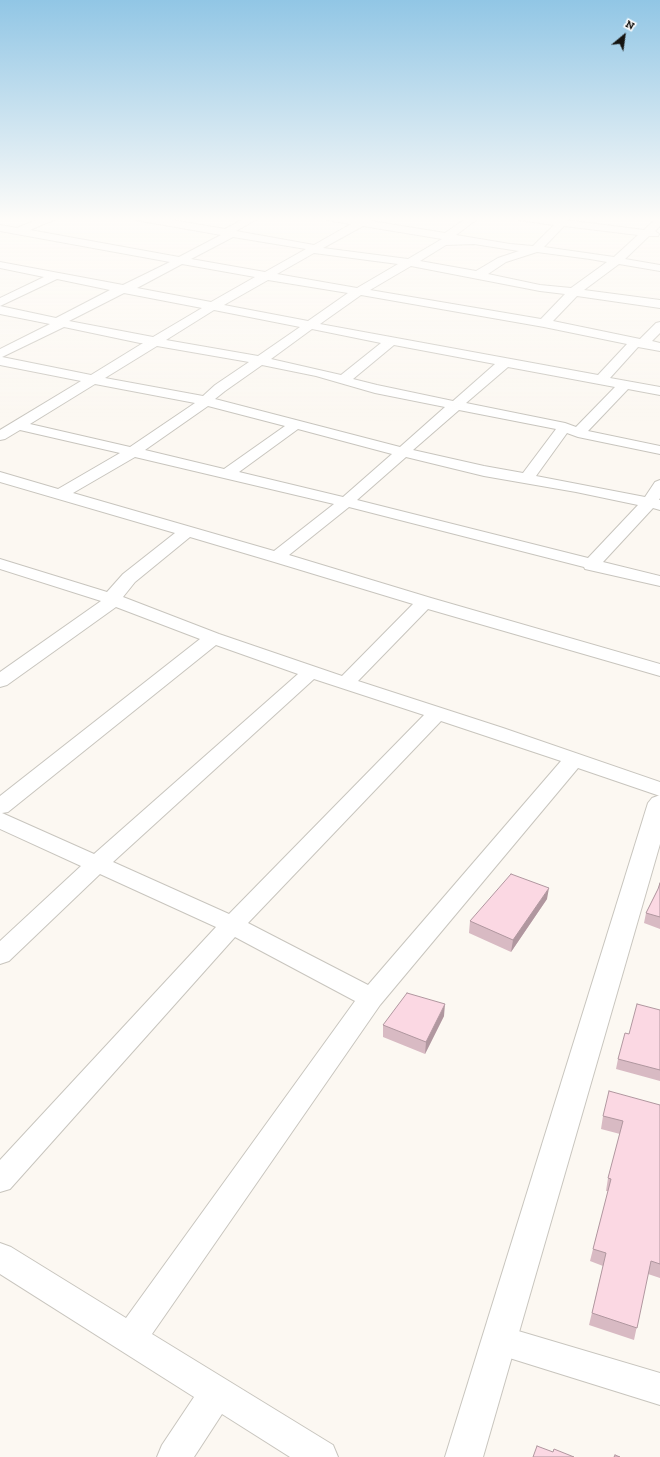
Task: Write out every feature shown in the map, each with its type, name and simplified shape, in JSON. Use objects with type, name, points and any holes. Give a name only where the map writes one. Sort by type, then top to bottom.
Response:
[{"type":"street","points":[[0,302],[36,285]]},
{"type":"street","points":[[103,285],[660,392]]},
{"type":"street","points":[[0,354],[111,294],[132,285]]},
{"type":"street","points":[[0,436],[250,285]]},
{"type":"street","points":[[318,285],[544,323],[660,347]]},
{"type":"street","points":[[59,495],[134,452],[176,424],[220,388],[259,360],[370,285]]},
{"type":"street","points":[[526,285],[660,304]]},
{"type":"street","points":[[544,323],[584,285]]},
{"type":"street","points":[[0,310],[156,342],[259,360],[375,389],[660,450]]},
{"type":"street","points":[[601,380],[639,343],[660,326]]},
{"type":"street","points":[[343,380],[391,341]]},
{"type":"street","points":[[0,361],[94,378],[205,401],[402,452],[484,471],[527,478],[654,504]]},
{"type":"street","points":[[277,557],[346,502],[505,362]]},
{"type":"street","points":[[527,478],[571,430],[624,385]]},
{"type":"street","points":[[18,425],[346,502],[591,565],[660,581]]},
{"type":"street","points":[[227,474],[295,425]]},
{"type":"street","points":[[0,477],[660,670]]},
{"type":"street","points":[[591,565],[654,504],[660,485]]},
{"type":"street","points":[[0,681],[114,600],[115,594],[129,578],[187,531]]},
{"type":"street","points":[[3,568],[114,600],[213,638],[311,672],[660,789]]},
{"type":"street","points":[[344,683],[425,602]]},
{"type":"street","points":[[0,807],[213,638]]},
{"type":"street","points":[[0,955],[98,864],[311,672]]},
{"type":"street","points":[[0,1180],[232,925],[437,714]]},
{"type":"street","points":[[130,1338],[371,998],[574,759]]},
{"type":"street","points":[[464,1457],[660,803]]},
{"type":"street","points":[[0,820],[232,925],[371,998]]},
{"type":"street","points":[[0,1257],[321,1457]]},
{"type":"street","points":[[498,1340],[660,1389]]},
{"type":"street","points":[[174,1457],[217,1392]]},
{"type":"building","points":[[511,874],[549,888],[513,940],[470,921]]},
{"type":"building","points":[[660,883],[660,917],[646,913]]},
{"type":"building","points":[[407,993],[445,1004],[426,1042],[383,1025]]},
{"type":"building","points":[[637,1004],[660,1010],[660,1070],[618,1059],[625,1033],[629,1034]]},
{"type":"building","points":[[609,1091],[660,1105],[660,1264],[651,1261],[637,1328],[592,1313],[606,1253],[593,1249],[611,1179],[608,1178],[623,1121],[603,1116]]},
{"type":"building","points":[[537,1446],[553,1452],[554,1449],[574,1457],[533,1457]]}]
